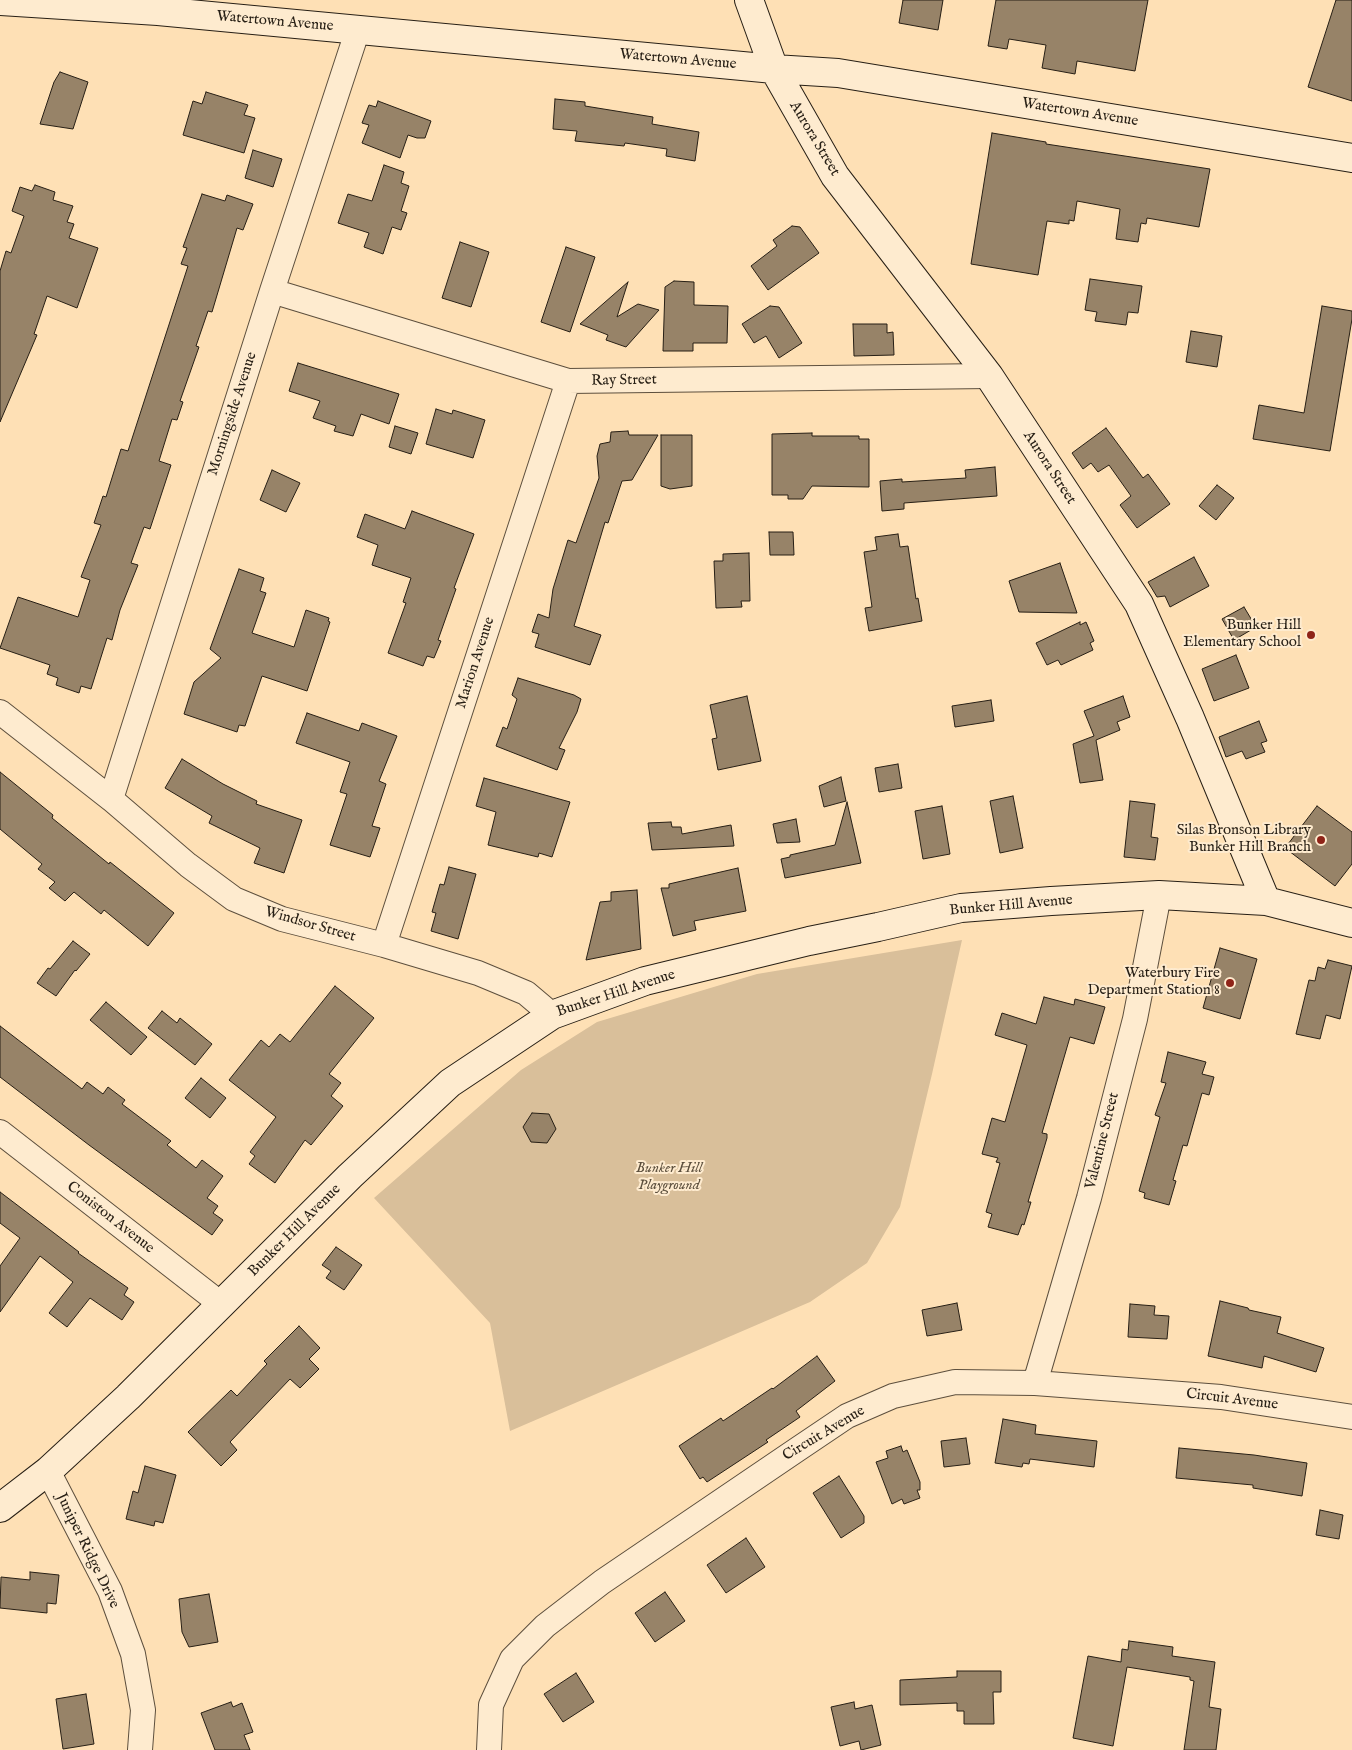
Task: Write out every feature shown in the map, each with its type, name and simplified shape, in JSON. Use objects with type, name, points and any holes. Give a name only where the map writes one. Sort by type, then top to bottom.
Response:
[{"type":"main road","name":"Aurora Street","points":[[750,0],[774,69],[835,176],[990,376],[1139,604],[1190,718],[1266,901]]},
{"type":"main road","name":"Watertown Avenue","points":[[0,1],[167,12],[774,69],[838,73],[1352,158]]},
{"type":"main road","name":"Bunker Hill Avenue","points":[[0,1508],[48,1471],[128,1397],[350,1176],[450,1083],[552,1015],[645,981],[809,940],[961,908],[1159,895],[1266,901],[1352,923]]},
{"type":"street","name":"Morningside Avenue","points":[[111,799],[272,291],[358,29]]},
{"type":"street","name":"Ray Street","points":[[272,291],[568,381],[990,376]]},
{"type":"street","name":"Marion Avenue","points":[[384,946],[568,381]]},
{"type":"street","name":"Windsor Street","points":[[0,712],[111,799],[188,865],[234,899],[282,919],[478,973],[526,993],[552,1015]]},
{"type":"street","name":"Valentine Street","points":[[1035,1383],[1088,1198],[1132,1028],[1159,895]]},
{"type":"street","name":"Coniston Avenue","points":[[0,1132],[221,1304]]},
{"type":"street","name":"Circuit Avenue","points":[[489,1750],[490,1705],[512,1658],[545,1626],[602,1582],[847,1416],[893,1396],[955,1382],[1035,1383],[1221,1397],[1352,1417]]},
{"type":"street","name":"Juniper Ridge Drive","points":[[48,1471],[110,1591],[132,1654],[143,1710],[140,1750]]},
{"type":"green space","name":"Bunker Hill Playground","points":[[962,940],[900,1207],[867,1263],[810,1302],[510,1431],[490,1323],[374,1198],[521,1070],[597,1022],[757,974]]},
{"type":"building","points":[[903,0],[943,0],[938,30],[899,23]]},
{"type":"building","points":[[996,0],[1148,0],[1135,71],[1077,61],[1075,74],[1042,68],[1046,45],[1009,39],[1007,49],[988,46]]},
{"type":"building","points":[[1336,0],[1352,0],[1352,101],[1308,87]]},
{"type":"building","points":[[60,72],[88,82],[73,129],[40,124],[54,82]]},
{"type":"building","points":[[206,92],[248,105],[244,115],[255,118],[244,153],[183,135],[193,101],[202,104]]},
{"type":"building","points":[[555,99],[585,102],[585,106],[653,117],[652,124],[699,132],[695,161],[666,156],[667,149],[625,143],[624,146],[575,141],[577,131],[553,129]]},
{"type":"building","points":[[378,101],[431,121],[425,138],[408,135],[400,158],[362,143],[369,125],[362,123],[369,105],[376,107]]},
{"type":"building","points":[[992,133],[1046,142],[1046,144],[1210,169],[1199,227],[1147,218],[1146,224],[1141,223],[1138,242],[1116,239],[1120,209],[1077,201],[1074,221],[1069,220],[1069,224],[1047,221],[1038,275],[971,264]]},
{"type":"building","points":[[253,150],[282,159],[273,187],[245,178]]},
{"type":"building","points":[[384,165],[404,172],[401,183],[409,186],[401,211],[407,213],[401,230],[392,227],[383,254],[364,247],[369,233],[338,223],[348,194],[372,201]]},
{"type":"building","points":[[35,185],[55,192],[53,200],[73,206],[67,222],[74,224],[69,238],[98,248],[77,308],[47,296],[34,334],[37,335],[0,422],[0,271],[6,251],[11,253],[24,216],[12,211],[20,187],[32,191]]},
{"type":"building","points":[[202,194],[225,201],[227,195],[253,204],[243,230],[237,228],[212,312],[208,311],[196,346],[199,347],[180,401],[183,402],[177,420],[172,419],[159,461],[171,465],[150,529],[144,527],[131,563],[138,565],[120,610],[112,640],[107,638],[91,689],[81,686],[79,693],[56,685],[58,678],[47,674],[50,665],[0,648],[18,597],[78,617],[90,580],[81,577],[101,525],[94,523],[103,496],[106,497],[121,449],[128,451],[188,266],[181,264],[187,248],[183,247]]},
{"type":"building","points":[[792,226],[800,227],[819,253],[768,290],[751,266],[777,246],[773,240]]},
{"type":"building","points":[[460,242],[489,252],[471,307],[442,298]]},
{"type":"building","points":[[566,247],[595,257],[570,332],[541,322]]},
{"type":"building","points":[[1090,279],[1142,286],[1138,313],[1128,312],[1126,325],[1095,321],[1097,312],[1085,310]]},
{"type":"building","points":[[674,281],[694,282],[694,305],[728,306],[727,343],[693,343],[693,351],[663,351],[665,287]]},
{"type":"building","points":[[628,282],[617,317],[638,304],[659,310],[626,347],[606,340],[608,335],[580,324]]},
{"type":"building","points":[[770,306],[779,307],[802,343],[779,358],[766,336],[754,343],[742,324]]},
{"type":"building","points":[[1322,306],[1352,311],[1330,451],[1253,439],[1259,405],[1304,413]]},
{"type":"building","points":[[853,324],[887,324],[887,333],[893,332],[894,355],[854,356]]},
{"type":"building","points":[[1191,331],[1222,336],[1217,367],[1186,362]]},
{"type":"building","points":[[298,363],[399,394],[389,424],[361,414],[353,436],[334,431],[336,426],[313,418],[320,401],[289,391]]},
{"type":"building","points":[[436,409],[452,414],[453,410],[485,420],[473,458],[426,444]]},
{"type":"building","points":[[395,426],[418,433],[411,454],[389,447]]},
{"type":"building","points":[[1106,428],[1143,478],[1148,474],[1170,504],[1137,528],[1120,505],[1131,496],[1109,465],[1098,472],[1091,463],[1083,469],[1072,453]]},
{"type":"building","points":[[628,431],[629,435],[658,435],[632,480],[622,481],[608,523],[605,522],[574,626],[601,635],[590,665],[535,647],[539,634],[532,632],[538,614],[549,618],[553,589],[568,540],[576,543],[599,478],[597,456],[600,444],[610,442],[611,432]]},
{"type":"building","points":[[812,433],[812,436],[859,436],[859,439],[869,439],[869,487],[812,486],[803,499],[788,499],[788,495],[772,495],[772,434]]},
{"type":"building","points":[[661,435],[692,435],[692,486],[670,489],[661,486]]},
{"type":"building","points":[[995,467],[997,496],[904,503],[904,509],[882,511],[880,481],[902,479],[902,482],[966,478],[965,470]]},
{"type":"building","points":[[272,470],[300,483],[286,512],[260,500]]},
{"type":"building","points":[[1217,485],[1234,498],[1216,520],[1199,506]]},
{"type":"building","points":[[412,511],[474,534],[454,588],[456,589],[438,640],[441,641],[434,658],[427,656],[423,666],[388,653],[406,603],[403,602],[411,578],[372,565],[378,545],[357,537],[365,514],[405,529]]},
{"type":"building","points":[[769,532],[793,532],[794,555],[770,555]]},
{"type":"building","points":[[898,534],[900,547],[908,546],[916,599],[918,598],[922,621],[869,631],[865,608],[872,607],[864,552],[877,550],[875,537]]},
{"type":"building","points":[[749,553],[750,601],[741,601],[742,607],[716,608],[714,561],[723,561],[723,554]]},
{"type":"building","points":[[1194,557],[1209,586],[1170,607],[1165,596],[1157,597],[1148,582]]},
{"type":"building","points":[[1060,563],[1077,613],[1019,612],[1009,581]]},
{"type":"building","points":[[239,569],[264,578],[260,591],[266,593],[252,633],[294,647],[306,610],[329,618],[328,621],[330,622],[307,691],[262,676],[245,726],[239,725],[237,732],[184,714],[194,682],[221,658],[210,649]]},
{"type":"building","points":[[1244,607],[1256,627],[1234,640],[1222,619]]},
{"type":"building","points":[[1080,622],[1080,625],[1086,622],[1094,641],[1090,643],[1093,650],[1061,665],[1058,660],[1047,665],[1036,643]]},
{"type":"building","points":[[1236,655],[1249,688],[1214,701],[1202,669]]},
{"type":"building","points":[[518,678],[574,695],[581,699],[577,712],[559,748],[565,750],[557,770],[496,746],[503,727],[507,729],[517,699],[512,695]]},
{"type":"building","points":[[747,696],[761,761],[718,770],[712,739],[717,738],[710,705]]},
{"type":"building","points":[[1123,696],[1130,717],[1117,722],[1120,730],[1096,740],[1103,780],[1080,783],[1073,744],[1094,736],[1084,711]]},
{"type":"building","points":[[991,700],[994,721],[955,727],[952,706]]},
{"type":"building","points":[[307,713],[359,731],[362,723],[397,736],[379,781],[386,784],[372,826],[380,828],[370,857],[330,845],[347,794],[340,792],[350,762],[296,743]]},
{"type":"building","points":[[1259,721],[1267,741],[1261,743],[1265,752],[1246,759],[1242,751],[1226,757],[1219,737]]},
{"type":"building","points":[[182,759],[223,784],[257,801],[256,804],[302,820],[284,873],[254,863],[260,848],[209,823],[212,816],[165,788]]},
{"type":"building","points":[[898,764],[902,788],[879,792],[875,768]]},
{"type":"building","points":[[0,772],[53,815],[52,818],[174,913],[148,946],[104,910],[101,914],[74,892],[65,901],[49,888],[55,882],[38,869],[42,864],[0,829]]},
{"type":"building","points":[[841,777],[846,801],[824,807],[819,786]]},
{"type":"building","points":[[484,778],[570,802],[552,857],[539,853],[538,857],[488,845],[496,812],[476,806]]},
{"type":"building","points":[[1013,796],[1023,848],[1000,853],[990,801]]},
{"type":"building","points":[[1130,801],[1155,804],[1151,837],[1158,838],[1155,860],[1124,857]]},
{"type":"building","points":[[847,802],[861,863],[785,878],[781,859],[790,857],[790,855],[835,845]]},
{"type":"building","points":[[942,806],[950,854],[923,859],[915,811]]},
{"type":"building","name":"Silas Bronson Library Bunker Hill Branch","points":[[1317,806],[1352,832],[1352,864],[1335,886],[1285,848]]},
{"type":"building","points":[[796,819],[800,842],[777,843],[773,824]]},
{"type":"building","points":[[671,822],[672,827],[681,827],[682,834],[731,825],[734,846],[652,850],[648,823]]},
{"type":"building","points":[[449,867],[476,874],[458,939],[431,931],[436,913],[432,912],[440,884],[444,885]]},
{"type":"building","points":[[738,868],[746,911],[694,921],[696,930],[673,936],[661,888],[669,888],[669,884]]},
{"type":"building","points":[[637,890],[641,949],[586,960],[600,902],[611,901],[611,892]]},
{"type":"building","points":[[73,941],[90,954],[75,970],[56,996],[37,983]]},
{"type":"building","name":"Waterbury Fire Department Station 8","points":[[1220,948],[1257,959],[1240,1019],[1203,1008]]},
{"type":"building","points":[[1328,960],[1352,966],[1340,1019],[1326,1015],[1320,1039],[1296,1034],[1309,980],[1315,981],[1318,967],[1325,969]]},
{"type":"building","points":[[335,986],[374,1018],[329,1074],[341,1083],[331,1096],[343,1106],[311,1145],[305,1140],[275,1183],[249,1164],[255,1156],[250,1152],[276,1117],[229,1080],[261,1040],[269,1047],[280,1034],[290,1042]]},
{"type":"building","points":[[1044,997],[1074,1005],[1075,999],[1105,1007],[1094,1044],[1070,1037],[1042,1133],[1047,1134],[1047,1138],[1028,1202],[1031,1202],[1024,1225],[1022,1224],[1018,1235],[988,1227],[992,1214],[986,1212],[1000,1163],[996,1162],[998,1158],[982,1154],[992,1118],[1005,1122],[1027,1045],[995,1035],[1002,1013],[1036,1024]]},
{"type":"building","points":[[106,1002],[147,1037],[131,1055],[90,1020]]},
{"type":"building","points":[[162,1011],[177,1023],[180,1018],[212,1044],[195,1065],[148,1028]]},
{"type":"building","points":[[0,1026],[82,1089],[87,1082],[103,1094],[108,1087],[125,1100],[122,1104],[171,1141],[167,1145],[196,1168],[202,1160],[223,1176],[207,1198],[218,1206],[213,1213],[223,1220],[212,1235],[0,1077]]},
{"type":"building","points":[[1168,1052],[1206,1062],[1202,1074],[1214,1077],[1209,1095],[1202,1093],[1187,1146],[1183,1145],[1173,1180],[1176,1181],[1169,1205],[1144,1198],[1145,1193],[1139,1191],[1160,1117],[1155,1115],[1166,1083],[1161,1082]]},
{"type":"building","points":[[201,1078],[226,1098],[210,1118],[185,1098]]},
{"type":"building","points":[[532,1113],[549,1114],[556,1129],[547,1143],[531,1142],[523,1127]]},
{"type":"building","points":[[0,1192],[78,1253],[128,1288],[124,1295],[134,1302],[122,1320],[90,1298],[67,1327],[49,1313],[73,1282],[40,1256],[0,1312],[0,1266],[20,1238],[0,1223]]},
{"type":"building","points":[[336,1247],[362,1265],[344,1290],[326,1278],[331,1271],[322,1265]]},
{"type":"building","points":[[1220,1301],[1281,1317],[1277,1333],[1324,1348],[1316,1372],[1264,1356],[1262,1368],[1208,1356]]},
{"type":"building","points":[[957,1303],[962,1330],[927,1336],[922,1310]]},
{"type":"building","points":[[1130,1304],[1155,1306],[1154,1315],[1169,1316],[1167,1339],[1128,1337]]},
{"type":"building","points":[[299,1326],[320,1348],[309,1359],[319,1369],[300,1388],[290,1379],[230,1442],[237,1450],[221,1466],[188,1432],[231,1390],[237,1396],[267,1364],[264,1361]]},
{"type":"building","points":[[817,1356],[835,1381],[796,1411],[800,1417],[766,1440],[768,1442],[707,1482],[703,1477],[700,1479],[679,1446],[721,1418],[723,1421],[773,1389]]},
{"type":"building","points":[[1003,1419],[1036,1425],[1035,1434],[1097,1441],[1094,1467],[1030,1459],[1029,1464],[1023,1463],[1022,1467],[995,1463]]},
{"type":"building","points":[[966,1438],[970,1464],[944,1467],[941,1441]]},
{"type":"building","points":[[901,1446],[903,1452],[907,1450],[920,1482],[920,1490],[917,1490],[920,1498],[904,1504],[902,1499],[892,1504],[876,1462],[888,1458],[886,1451]]},
{"type":"building","points":[[1179,1448],[1254,1455],[1307,1463],[1302,1496],[1253,1488],[1253,1485],[1176,1478]]},
{"type":"building","points":[[145,1466],[176,1475],[163,1523],[155,1521],[154,1526],[126,1519],[133,1491],[138,1493]]},
{"type":"building","points":[[839,1476],[864,1516],[864,1523],[841,1538],[813,1493]]},
{"type":"building","points":[[1320,1510],[1343,1515],[1339,1539],[1316,1535]]},
{"type":"building","points":[[746,1538],[765,1567],[726,1593],[707,1565]]},
{"type":"building","points":[[30,1572],[59,1575],[56,1604],[47,1603],[47,1613],[0,1608],[1,1577],[30,1580]]},
{"type":"building","points":[[665,1592],[685,1621],[655,1642],[635,1613]]},
{"type":"building","points":[[209,1594],[218,1642],[189,1647],[182,1632],[179,1599]]},
{"type":"building","points":[[1129,1641],[1173,1647],[1172,1656],[1215,1662],[1209,1707],[1221,1709],[1216,1750],[1184,1750],[1194,1681],[1190,1680],[1190,1677],[1127,1667],[1113,1746],[1073,1738],[1088,1656],[1121,1662],[1122,1649],[1128,1650]]},
{"type":"building","points":[[957,1671],[1001,1671],[1001,1692],[993,1692],[994,1724],[964,1724],[964,1711],[957,1711],[957,1703],[900,1705],[900,1680],[957,1677]]},
{"type":"building","points":[[576,1673],[594,1702],[563,1722],[544,1694]]},
{"type":"building","points":[[86,1694],[94,1744],[63,1749],[56,1699]]},
{"type":"building","points":[[231,1702],[233,1707],[242,1703],[253,1732],[244,1735],[250,1750],[215,1750],[201,1713]]},
{"type":"building","points":[[854,1702],[855,1709],[872,1705],[881,1745],[861,1750],[859,1741],[840,1746],[831,1707]]},
{"type":"place","name":"Bunker Hill Elementary School","points":[[1311,635]]},
{"type":"place","name":"Silas Bronson Library Bunker Hill Branch","points":[[1321,840]]},
{"type":"place","name":"Waterbury Fire Department Station 8","points":[[1230,983]]}]
